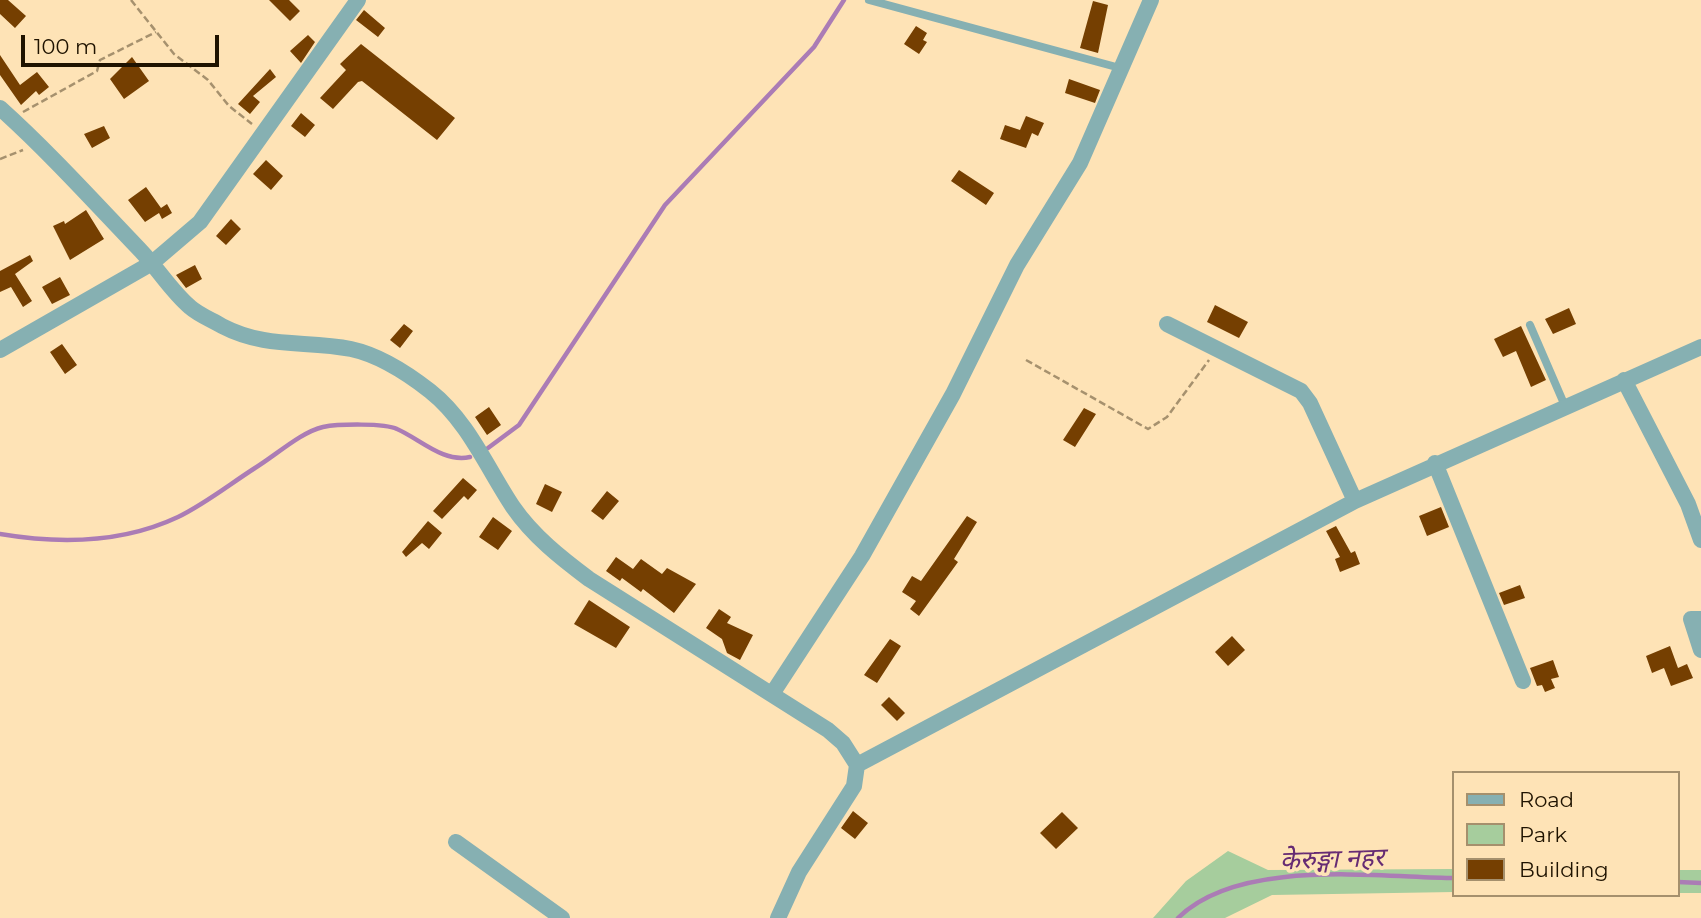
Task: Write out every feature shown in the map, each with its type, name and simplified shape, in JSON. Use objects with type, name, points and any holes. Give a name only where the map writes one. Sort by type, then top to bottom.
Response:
[{"type":"street","points":[[0,350],[152,263],[200,222],[358,0]]},
{"type":"street","points":[[772,694],[862,556],[920,452],[1017,265],[1080,163],[1119,68],[1151,0]]},
{"type":"street","points":[[6,113],[152,263],[190,307],[246,337],[270,343],[351,349],[374,357],[422,385],[465,429],[514,508],[539,538],[589,579],[835,736],[857,765],[854,786],[799,872],[778,918]]},
{"type":"street","points":[[1167,324],[1301,391],[1310,402],[1355,501]]},
{"type":"street","points":[[857,765],[1355,501],[1565,405],[1701,347]]},
{"type":"street","points":[[1624,380],[1688,505],[1701,540]]},
{"type":"street","points":[[1435,463],[1522,681]]},
{"type":"street","points":[[1701,619],[1691,619],[1701,650]]},
{"type":"street","points":[[456,842],[562,918]]},
{"type":"lane","points":[[869,0],[1119,68]]},
{"type":"lane","points":[[1530,325],[1565,405]]},
{"type":"path","points":[[131,0],[174,54],[208,80],[229,106],[265,134]]},
{"type":"path","points":[[6,113],[97,71],[100,60],[156,32]]},
{"type":"path","points":[[0,159],[39,144]]},
{"type":"path","points":[[1026,360],[1148,429],[1167,417],[1217,349]]},
{"type":"green space","points":[[1228,851],[1268,870],[1452,869],[1452,892],[1272,895],[1225,918],[1153,918],[1186,881]]},
{"type":"green space","points":[[1680,870],[1701,870],[1701,893],[1680,893]]},
{"type":"building","points":[[0,0],[8,0],[26,16],[15,28],[0,14]]},
{"type":"building","points":[[269,0],[289,0],[300,11],[290,21]]},
{"type":"building","points":[[1093,1],[1108,5],[1098,53],[1080,48]]},
{"type":"building","points":[[364,10],[385,28],[378,37],[356,20]]},
{"type":"building","points":[[916,26],[927,33],[923,40],[927,42],[919,54],[904,44]]},
{"type":"building","points":[[308,35],[315,42],[301,63],[290,51]]},
{"type":"building","points":[[361,44],[455,118],[437,140],[362,81],[333,109],[320,98],[346,70],[340,64]]},
{"type":"building","points":[[0,55],[20,85],[37,72],[49,87],[39,95],[36,91],[21,105],[0,75]]},
{"type":"building","points":[[132,57],[149,81],[124,99],[110,79]]},
{"type":"building","points":[[270,69],[276,77],[253,96],[260,102],[250,114],[238,104]]},
{"type":"building","points":[[1069,79],[1100,90],[1095,103],[1065,93]]},
{"type":"building","points":[[301,113],[315,125],[305,137],[291,126]]},
{"type":"building","points":[[1026,116],[1044,123],[1038,136],[1032,133],[1026,148],[1000,139],[1005,125],[1020,130]]},
{"type":"building","points":[[104,126],[110,138],[92,148],[84,134]]},
{"type":"building","points":[[266,160],[283,176],[271,190],[253,174]]},
{"type":"building","points":[[959,170],[994,193],[986,205],[951,181]]},
{"type":"building","points":[[146,187],[161,208],[167,204],[172,213],[162,219],[159,213],[145,222],[128,200]]},
{"type":"building","points":[[86,210],[104,239],[70,260],[53,226],[64,221],[65,224]]},
{"type":"building","points":[[231,219],[241,229],[226,245],[216,236]]},
{"type":"building","points":[[30,255],[33,261],[15,274],[32,301],[23,307],[11,287],[0,292],[0,271]]},
{"type":"building","points":[[195,265],[202,279],[186,288],[176,275]]},
{"type":"building","points":[[60,277],[70,295],[52,304],[42,287]]},
{"type":"building","points":[[1215,305],[1248,322],[1239,338],[1207,322]]},
{"type":"building","points":[[1569,308],[1576,324],[1553,334],[1545,319]]},
{"type":"building","points":[[404,324],[413,331],[400,348],[390,340]]},
{"type":"building","points":[[1521,326],[1546,380],[1531,387],[1516,351],[1503,357],[1494,339]]},
{"type":"building","points":[[62,344],[77,365],[65,374],[50,352]]},
{"type":"building","points":[[489,407],[501,425],[487,435],[475,417]]},
{"type":"building","points":[[1084,408],[1096,414],[1075,447],[1063,440]]},
{"type":"building","points":[[463,478],[477,490],[468,500],[464,496],[442,519],[433,511]]},
{"type":"building","points":[[545,484],[562,492],[552,512],[536,504]]},
{"type":"building","points":[[607,491],[619,501],[603,520],[591,511]]},
{"type":"building","points":[[1441,507],[1449,527],[1427,536],[1419,516]]},
{"type":"building","points":[[967,516],[977,522],[954,559],[958,562],[919,616],[910,609],[916,601],[902,592],[912,576],[921,581]]},
{"type":"building","points":[[493,517],[512,531],[498,550],[479,537]]},
{"type":"building","points":[[428,521],[442,533],[429,549],[422,543],[406,557],[402,552]]},
{"type":"building","points":[[1336,526],[1351,553],[1355,551],[1360,564],[1340,572],[1335,559],[1340,557],[1326,531]]},
{"type":"building","points":[[616,557],[633,569],[641,559],[662,574],[667,568],[696,584],[674,613],[643,589],[641,592],[622,578],[620,581],[606,571]]},
{"type":"building","points":[[1520,585],[1525,598],[1504,605],[1499,593]]},
{"type":"building","points":[[589,600],[630,627],[616,648],[574,624]]},
{"type":"building","points":[[719,609],[731,617],[727,623],[753,635],[740,660],[727,653],[722,639],[706,628]]},
{"type":"building","points":[[1232,636],[1245,650],[1228,666],[1215,652]]},
{"type":"building","points":[[890,639],[901,646],[877,683],[864,675]]},
{"type":"building","points":[[1670,646],[1678,668],[1687,664],[1693,678],[1671,686],[1664,668],[1652,673],[1646,656]]},
{"type":"building","points":[[1553,660],[1559,677],[1551,679],[1555,688],[1545,692],[1542,685],[1537,686],[1530,668]]},
{"type":"building","points":[[889,697],[905,713],[897,721],[881,705]]},
{"type":"building","points":[[853,811],[868,823],[855,839],[841,828]]},
{"type":"building","points":[[1062,812],[1078,828],[1056,849],[1040,833]]},
{"type":"waterway","points":[[488,448],[519,425],[665,205],[814,47],[844,0]]},
{"type":"waterway","points":[[0,534],[45,539],[90,539],[157,526],[198,506],[297,439],[323,427],[391,427],[450,457],[470,457]]},
{"type":"waterway","name":"केेरुङ्गा नहर","points":[[1178,918],[1204,899],[1235,886],[1271,879],[1348,874],[1452,878]]},
{"type":"waterway","name":"केेरुङ्गा नहर","points":[[1680,882],[1701,883]]}]
